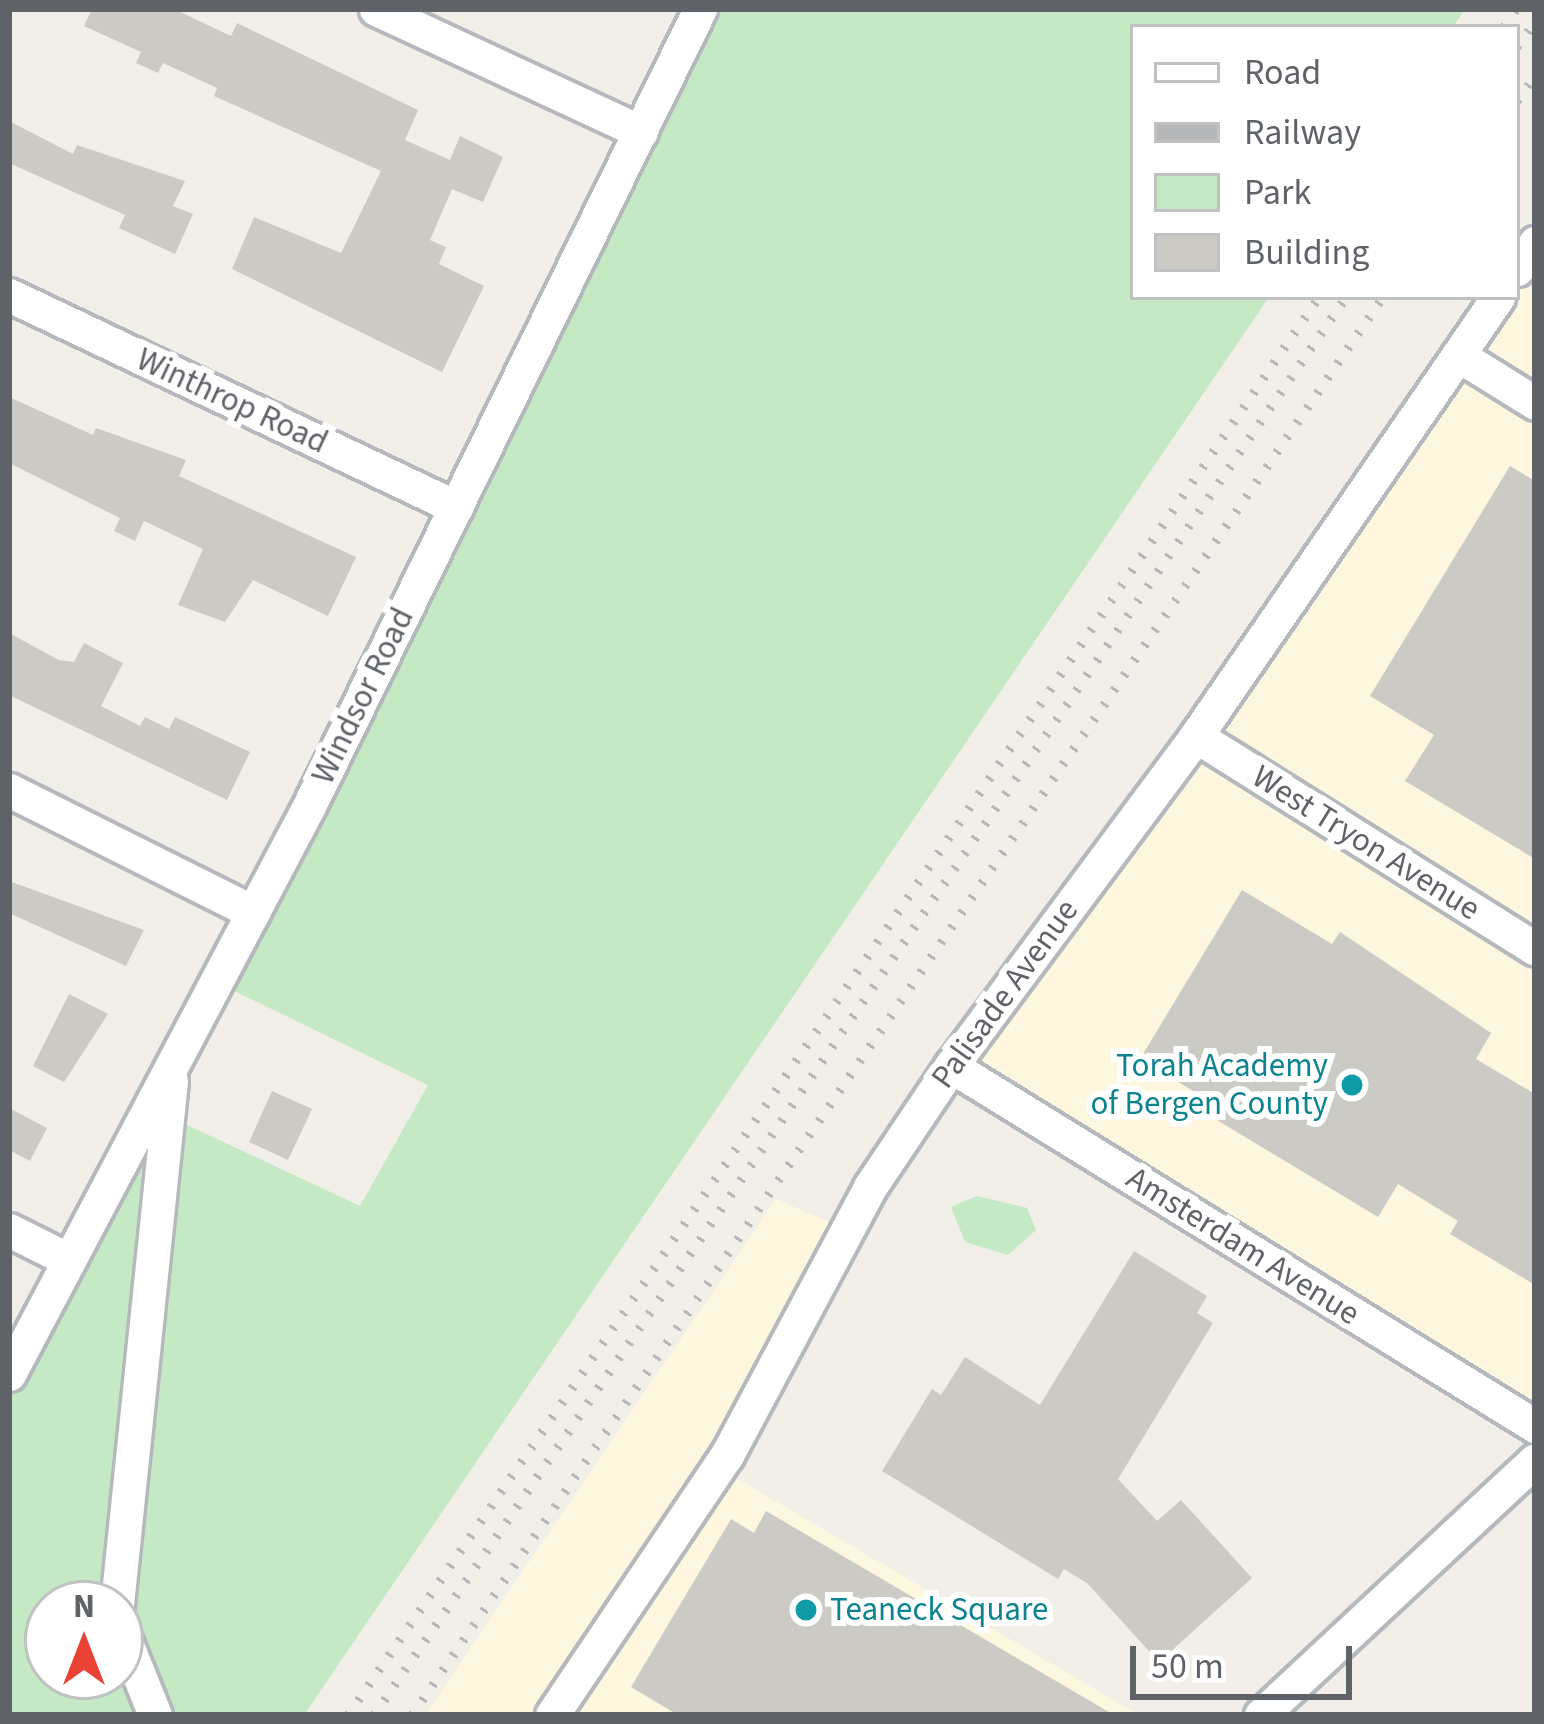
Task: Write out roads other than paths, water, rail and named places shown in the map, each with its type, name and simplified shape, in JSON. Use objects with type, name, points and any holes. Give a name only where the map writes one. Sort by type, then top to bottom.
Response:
[{"type":"street","points":[[376,9],[640,132]]},
{"type":"street","name":"Windsor Road","points":[[9,1374],[253,912],[700,9]]},
{"type":"street","name":"Winthrop Road","points":[[9,296],[456,507]]},
{"type":"street","name":"Palisade Avenue","points":[[552,1715],[727,1455],[869,1187],[951,1066],[1196,736],[1496,300]]},
{"type":"street","points":[[1458,355],[1535,403]]},
{"type":"street","name":"West Tryon Avenue","points":[[1196,736],[1535,949]]},
{"type":"street","points":[[9,790],[253,912]]},
{"type":"street","points":[[119,1580],[173,1062]]},
{"type":"street","name":"Amsterdam Avenue","points":[[951,1066],[1535,1426]]},
{"type":"street","points":[[9,1230],[69,1260]]},
{"type":"street","points":[[1261,1715],[1535,1460]]},
{"type":"railway","points":[[1506,24],[1516,9]]},
{"type":"railway","points":[[1520,43],[1535,21]]},
{"type":"railway","points":[[1520,97],[1535,75]]},
{"type":"railway","points":[[348,1715],[1317,300]]},
{"type":"railway","points":[[374,1715],[1344,300]]},
{"type":"railway","points":[[412,1715],[1381,300]]},
{"type":"place","name":"Torah Academy of Bergen County","points":[[1352,1085]]},
{"type":"place","name":"Teaneck Square","points":[[806,1610]]}]
